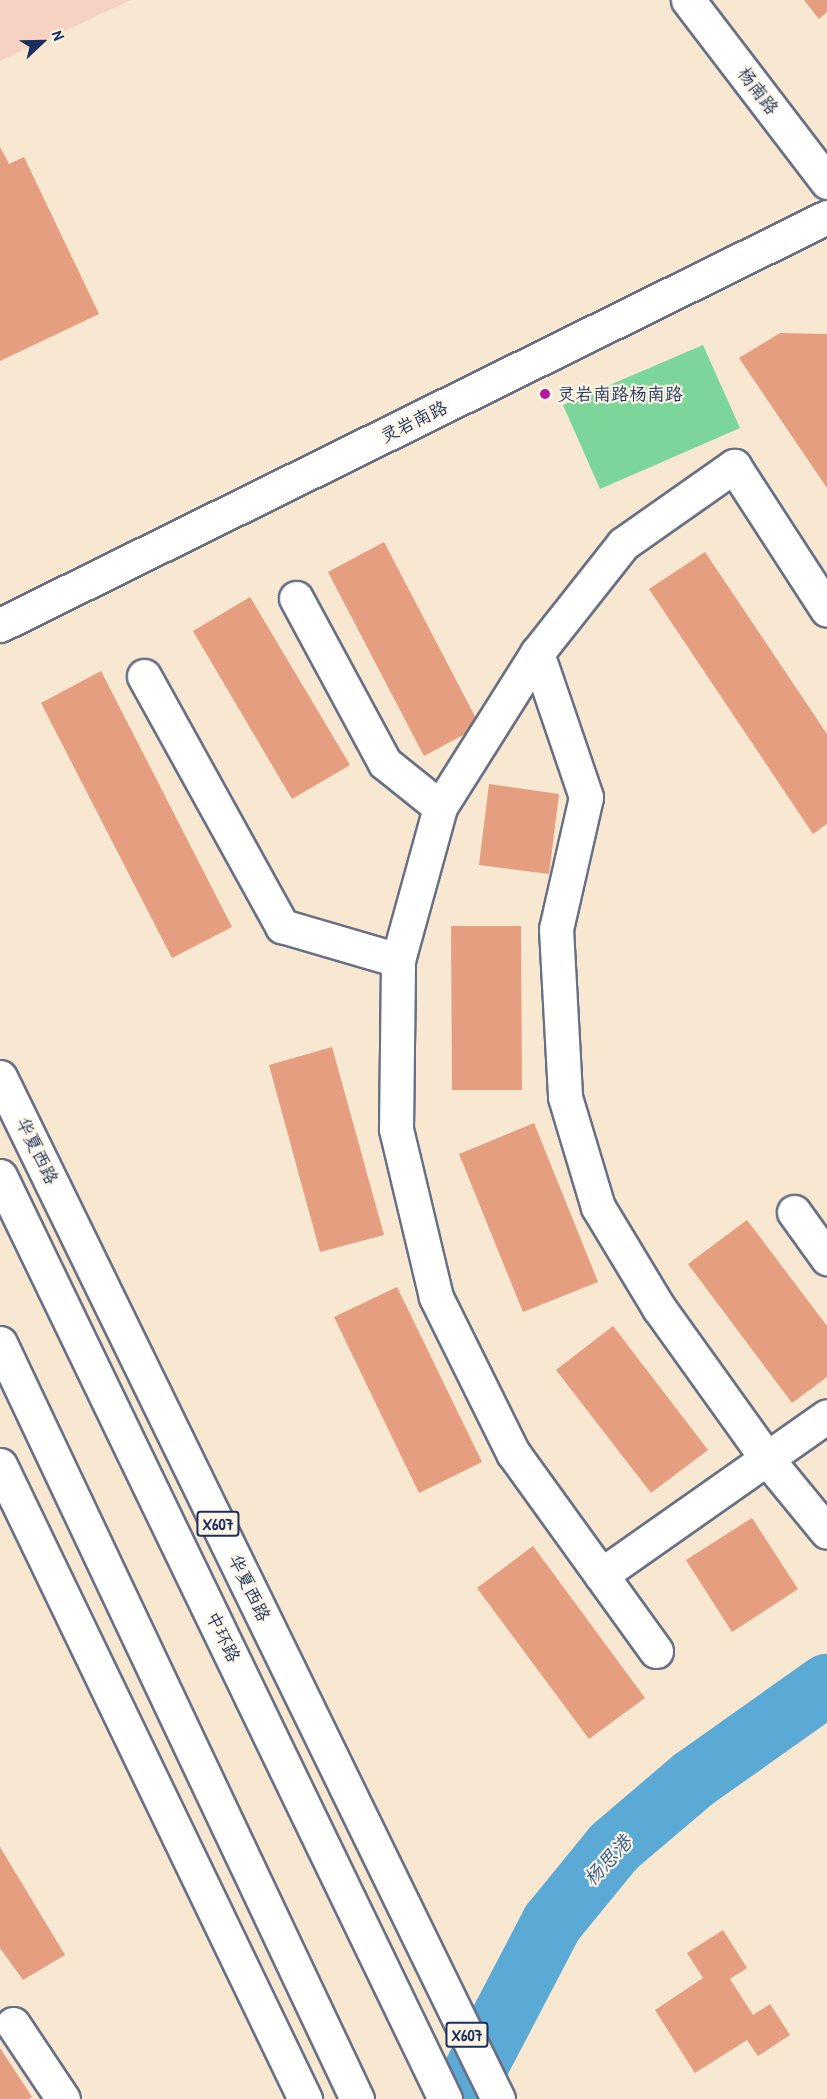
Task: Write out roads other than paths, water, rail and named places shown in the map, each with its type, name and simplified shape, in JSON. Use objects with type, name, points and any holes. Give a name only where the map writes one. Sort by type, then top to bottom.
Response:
[{"type":"main road","name":"杨南路","points":[[687,0],[827,182]]},
{"type":"main road","name":"灵岩南路","points":[[0,625],[827,217]]},
{"type":"main road","points":[[656,1651],[513,1453],[435,1297],[396,1129],[398,960],[440,807],[537,653],[624,544],[734,465],[827,610]]},
{"type":"main road","points":[[296,598],[385,763],[440,807]]},
{"type":"main road","points":[[537,653],[586,797],[556,929],[565,1097],[598,1207],[659,1308],[766,1459],[827,1532]]},
{"type":"main road","points":[[144,676],[282,926],[398,960]]},
{"type":"main road","name":"华夏西路","points":[[0,1077],[498,2099]]},
{"type":"main road","name":"中环路","points":[[0,1176],[445,2099]]},
{"type":"main road","points":[[794,1212],[827,1258]]},
{"type":"main road","points":[[0,1343],[357,2099]]},
{"type":"main road","points":[[601,1575],[827,1416]]},
{"type":"main road","points":[[0,1465],[305,2099]]},
{"type":"main road","points":[[134,1629],[332,2099]]},
{"type":"main road","points":[[377,1957],[471,2099]]},
{"type":"main road","points":[[13,2024],[63,2099]]},
{"type":"waterway","name":"杨思港","points":[[460,2099],[552,1923],[614,1847],[694,1779],[827,1685]]},
{"type":"place","name":"灵岩南路杨南路","points":[[545,394]]}]
